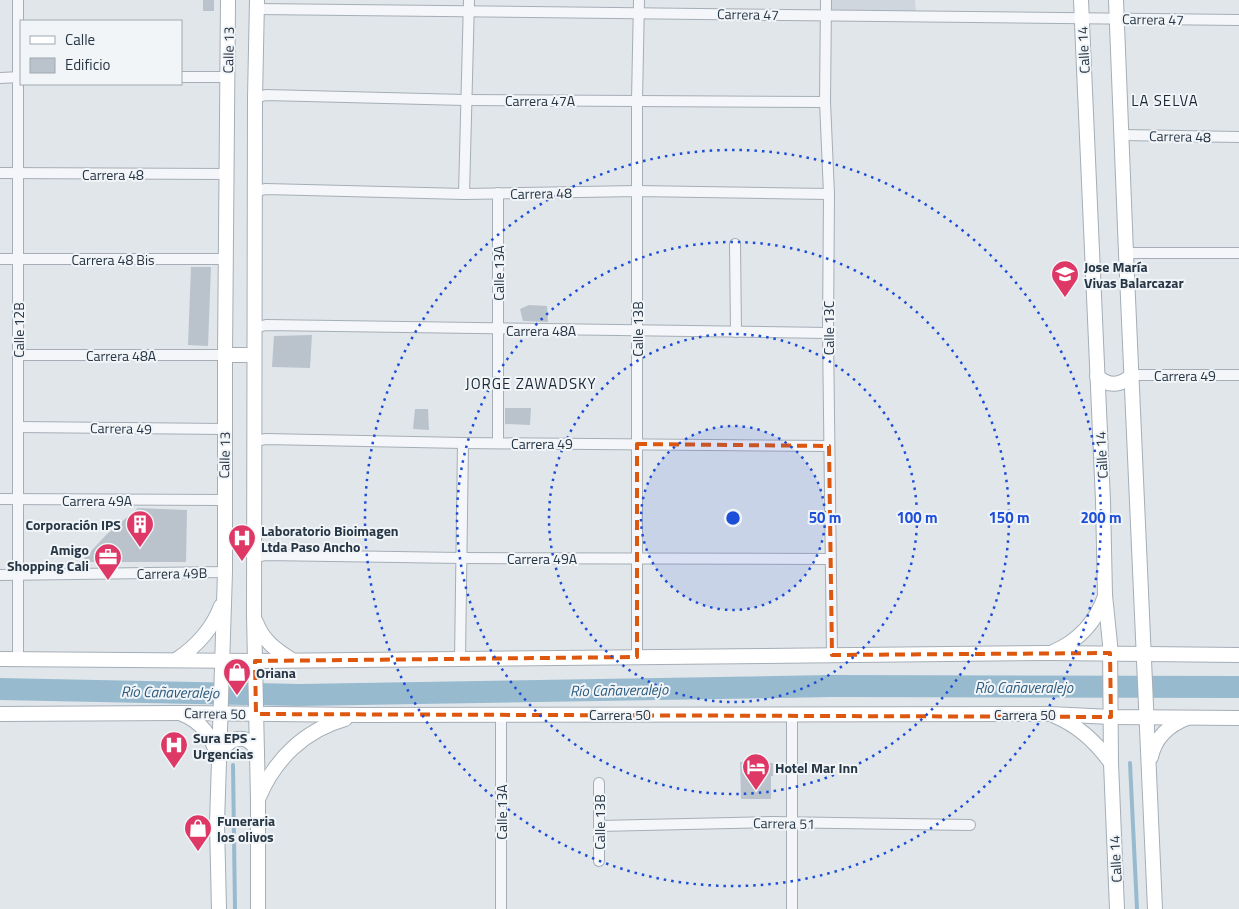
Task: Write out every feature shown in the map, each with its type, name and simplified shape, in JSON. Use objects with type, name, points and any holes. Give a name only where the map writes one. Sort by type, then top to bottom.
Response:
[{"type":"main road","name":"Calle 13","points":[[219,909],[217,824],[225,572],[228,0]]},
{"type":"main road","name":"Calle 14","points":[[1081,0],[1103,501],[1105,595],[1110,657],[1111,763],[1118,909]]},
{"type":"main road","points":[[1116,0],[1155,909]]},
{"type":"main road","name":"Calle 13","points":[[257,4],[255,98],[254,614],[258,909]]},
{"type":"main road","points":[[225,355],[254,356]]},
{"type":"main road","points":[[1097,376],[1106,383],[1117,384],[1132,375]]},
{"type":"main road","points":[[1051,653],[1069,644],[1084,631],[1098,612],[1105,595]]},
{"type":"main road","points":[[176,660],[202,640],[214,622],[224,600]]},
{"type":"main road","points":[[254,614],[260,631],[266,640],[278,652],[294,660]]},
{"type":"main road","points":[[0,659],[176,660],[222,665],[255,666],[294,660],[1051,653],[1110,657],[1239,655]]},
{"type":"main road","name":"Carrera 50","points":[[0,714],[179,713],[221,709],[362,715],[792,715],[1146,712],[1189,717],[1239,718]]},
{"type":"main road","points":[[179,713],[197,722],[206,732],[220,759]]},
{"type":"main road","points":[[1050,714],[1070,724],[1089,737],[1111,763]]},
{"type":"main road","points":[[258,800],[268,777],[298,743],[325,726],[362,715]]},
{"type":"main road","points":[[1150,763],[1153,750],[1163,733],[1178,722],[1189,717]]},
{"type":"main road","points":[[220,759],[226,744],[238,739],[249,742],[257,752]]},
{"type":"street","name":"Calle 12B","points":[[18,0],[20,78],[18,173],[18,660]]},
{"type":"street","points":[[464,194],[469,0]]},
{"type":"street","name":"Calle 13B","points":[[637,657],[637,100],[639,0]]},
{"type":"street","name":"Calle 13C","points":[[826,0],[825,102],[829,194],[828,334],[832,655]]},
{"type":"street","name":"Carrera 47","points":[[257,4],[469,11],[1239,20]]},
{"type":"street","points":[[182,77],[228,77]]},
{"type":"street","points":[[0,78],[20,78]]},
{"type":"street","name":"Carrera 47A","points":[[255,98],[266,96],[465,100],[825,102]]},
{"type":"street","name":"Carrera 48","points":[[1122,134],[1239,137]]},
{"type":"street","name":"Carrera 48","points":[[0,173],[227,174]]},
{"type":"street","name":"Carrera 48","points":[[255,191],[266,189],[464,194],[637,191],[829,194]]},
{"type":"street","name":"Calle 13A","points":[[498,193],[498,443]]},
{"type":"street","points":[[735,244],[736,332]]},
{"type":"street","points":[[1126,253],[1239,253]]},
{"type":"street","name":"Carrera 48 Bis","points":[[0,259],[226,259]]},
{"type":"street","name":"Carrera 48A","points":[[254,328],[266,325],[828,334]]},
{"type":"street","name":"Carrera 48A","points":[[18,355],[225,355]]},
{"type":"street","name":"Carrera 49","points":[[1132,375],[1239,375]]},
{"type":"street","name":"Carrera 49","points":[[18,427],[225,429]]},
{"type":"street","name":"Carrera 49","points":[[254,441],[266,439],[463,443],[829,446]]},
{"type":"street","points":[[460,659],[463,443]]},
{"type":"street","name":"Carrera 49A","points":[[0,500],[224,500]]},
{"type":"street","name":"Carrera 49A","points":[[254,557],[266,555],[461,558],[830,559]]},
{"type":"street","name":"Carrera 49B","points":[[0,575],[225,572]]},
{"type":"street","name":"Calle 13A","points":[[501,714],[501,909]]},
{"type":"street","points":[[792,715],[792,909]]},
{"type":"street","name":"Calle 13B","points":[[598,861],[599,783]]},
{"type":"street","name":"Carrera 51","points":[[598,826],[792,823],[970,825]]},
{"type":"highlighted area","points":[[637,444],[829,446],[832,655],[1110,653],[1111,717],[256,714],[255,661],[637,657]]},
{"type":"shaded area","points":[[826,0],[915,0],[916,16],[826,15]]},
{"type":"building","points":[[203,0],[214,0],[214,11],[203,11]]},
{"type":"building","points":[[191,267],[211,267],[208,346],[188,345]]},
{"type":"building","points":[[529,305],[547,306],[548,322],[523,321],[520,309]]},
{"type":"building","points":[[312,335],[310,368],[272,367],[274,336]]},
{"type":"building","points":[[505,408],[531,408],[530,425],[505,424]]},
{"type":"building","points":[[415,409],[428,409],[429,430],[413,429]]},
{"type":"building","name":"Corporación IPS","points":[[138,508],[187,510],[186,562],[81,562],[107,534]]},
{"type":"building","points":[[740,762],[773,763],[771,799],[741,799]]},
{"type":"waterway","name":"Río Cañaveralejo","points":[[0,689],[299,695],[832,686],[1239,687]]},
{"type":"waterway","points":[[1130,763],[1137,909]]},
{"type":"waterway","points":[[233,765],[235,909]]},
{"type":"place","name":"Jose María Vivas Balarcazar","points":[[1065,298]]},
{"type":"place","name":"Corporación IPS","points":[[140,548]]},
{"type":"place","name":"Laboratorio Bioimagen Ltda Paso Ancho","points":[[242,562]]},
{"type":"place","name":"Amigo Shopping Cali","points":[[108,581]]},
{"type":"place","name":"Oriana","points":[[237,696]]},
{"type":"place","name":"Sura EPS - Urgencias","points":[[174,769]]},
{"type":"place","name":"Hotel Mar Inn","points":[[756,791]]},
{"type":"place","name":"Funeraria los olivos","points":[[198,852]]},
{"type":"district","name":"LA SELVA","points":[[1165,100]]},
{"type":"district","name":"JORGE ZAWADSKY","points":[[531,383]]}]
